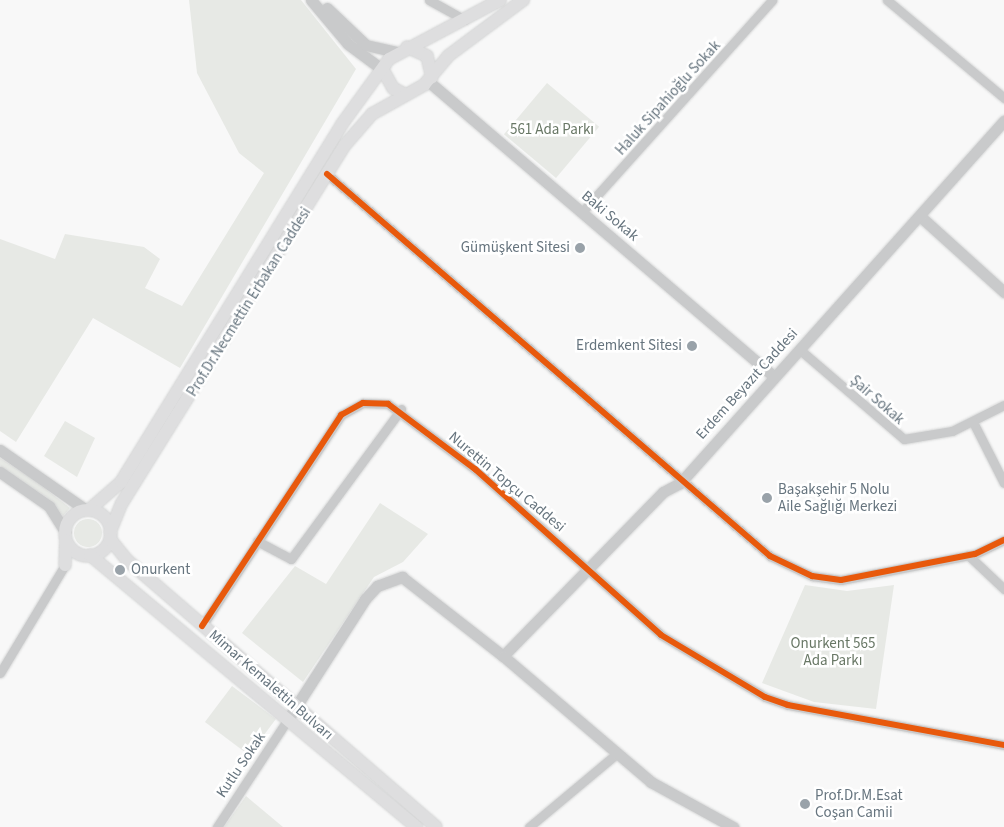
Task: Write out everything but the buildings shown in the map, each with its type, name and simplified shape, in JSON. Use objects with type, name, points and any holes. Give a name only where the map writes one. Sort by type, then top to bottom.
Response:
[{"type":"main road","points":[[500,0],[465,20],[402,50],[382,70],[393,88],[408,94],[522,0]]},
{"type":"main road","points":[[402,50],[427,56],[433,75]]},
{"type":"main road","name":"Prof.Dr.Necmettin Erbakan Caddesi","points":[[88,510],[121,482],[342,124],[382,70]]},
{"type":"main road","name":"Prof.Dr.Necmettin Erbakan Caddesi","points":[[110,536],[122,503],[356,130],[408,94]]},
{"type":"main road","points":[[88,510],[106,519],[110,536],[102,551],[65,565],[65,536],[71,517],[88,510]]},
{"type":"main road","points":[[65,536],[74,552],[87,556]]},
{"type":"main road","name":"Mimar Kemalettin Bulvarı","points":[[110,536],[126,560],[436,827]]},
{"type":"main road","name":"Mimar Kemalettin Bulvarı","points":[[87,556],[288,719],[416,827]]},
{"type":"street","points":[[312,0],[348,44],[382,70]]},
{"type":"street","points":[[321,0],[366,45],[402,50]]},
{"type":"street","points":[[429,0],[465,20]]},
{"type":"street","name":"Haluk Sipahioğlu Sokak","points":[[582,212],[772,0]]},
{"type":"street","points":[[887,0],[1004,98]]},
{"type":"street","name":"Baki Sokak","points":[[433,75],[582,212],[773,376]]},
{"type":"street","name":"Erdem Beyazıt Caddesi","points":[[503,656],[588,567],[598,563],[663,492],[680,483],[773,376],[921,217],[1004,121]]},
{"type":"street","points":[[327,174],[680,483],[759,548],[812,576],[855,579],[968,555],[1004,540]]},
{"type":"street","points":[[921,217],[1004,292]]},
{"type":"street","name":"Şair Sokak","points":[[798,349],[904,439],[932,437],[974,422],[1004,406]]},
{"type":"street","name":"Nurettin Topçu Caddesi","points":[[202,626],[341,415],[363,403],[388,404],[401,409],[588,567],[661,635],[765,696],[870,721],[1004,745]]},
{"type":"street","points":[[257,541],[292,559],[401,409]]},
{"type":"street","points":[[974,422],[1004,483]]},
{"type":"street","points":[[0,450],[88,510]]},
{"type":"street","points":[[0,472],[49,506],[65,536]]},
{"type":"street","points":[[968,555],[1004,589]]},
{"type":"street","points":[[0,673],[65,565]]},
{"type":"street","points":[[288,719],[365,599],[391,578],[402,577],[503,656],[615,755],[651,782],[733,827]]},
{"type":"street","name":"Kutlu Sokak","points":[[216,827],[288,719]]},
{"type":"street","points":[[529,827],[615,755]]},
{"type":"green space","points":[[189,0],[301,0],[356,69],[180,368],[93,318],[16,442],[0,431],[0,239],[55,259],[65,234],[144,247],[160,259],[145,288],[182,306],[264,173],[239,153],[197,73]]},
{"type":"green space","name":"561 Ada Parkı","points":[[547,83],[599,127],[556,178],[504,134]]},
{"type":"green space","points":[[65,421],[95,438],[77,477],[44,456]]},
{"type":"green space","points":[[0,458],[33,479],[70,508],[63,516],[46,497],[0,467]]},
{"type":"green space","points":[[380,503],[428,534],[403,562],[374,577],[303,682],[242,633],[295,566],[326,584]]},
{"type":"green space","points":[[88,519],[98,523],[102,533],[98,543],[88,547],[78,543],[74,533],[78,523]]},
{"type":"green space","name":"Onurkent 565 Ada Parkı","points":[[805,585],[847,591],[894,585],[876,709],[814,702],[762,683]]},
{"type":"green space","points":[[232,686],[276,719],[249,755],[205,722]]},
{"type":"green space","points":[[246,796],[283,827],[224,827]]},
{"type":"cycle path","points":[[327,174],[770,556],[812,576],[841,580],[975,554],[1004,540]]},
{"type":"cycle path","points":[[202,626],[341,415],[363,403],[388,404],[475,469],[661,635],[765,697],[788,705],[1004,745]]},
{"type":"place","name":"Gümüşkent Sitesi","points":[[580,248]]},
{"type":"place","name":"Erdemkent Sitesi","points":[[692,346]]},
{"type":"place","name":"Başakşehir 5 Nolu Aile Sağlığı Merkezi","points":[[767,498]]},
{"type":"place","name":"Onurkent","points":[[120,570]]},
{"type":"place","name":"Prof.Dr.M.Esat Coşan Camii","points":[[805,804]]}]
